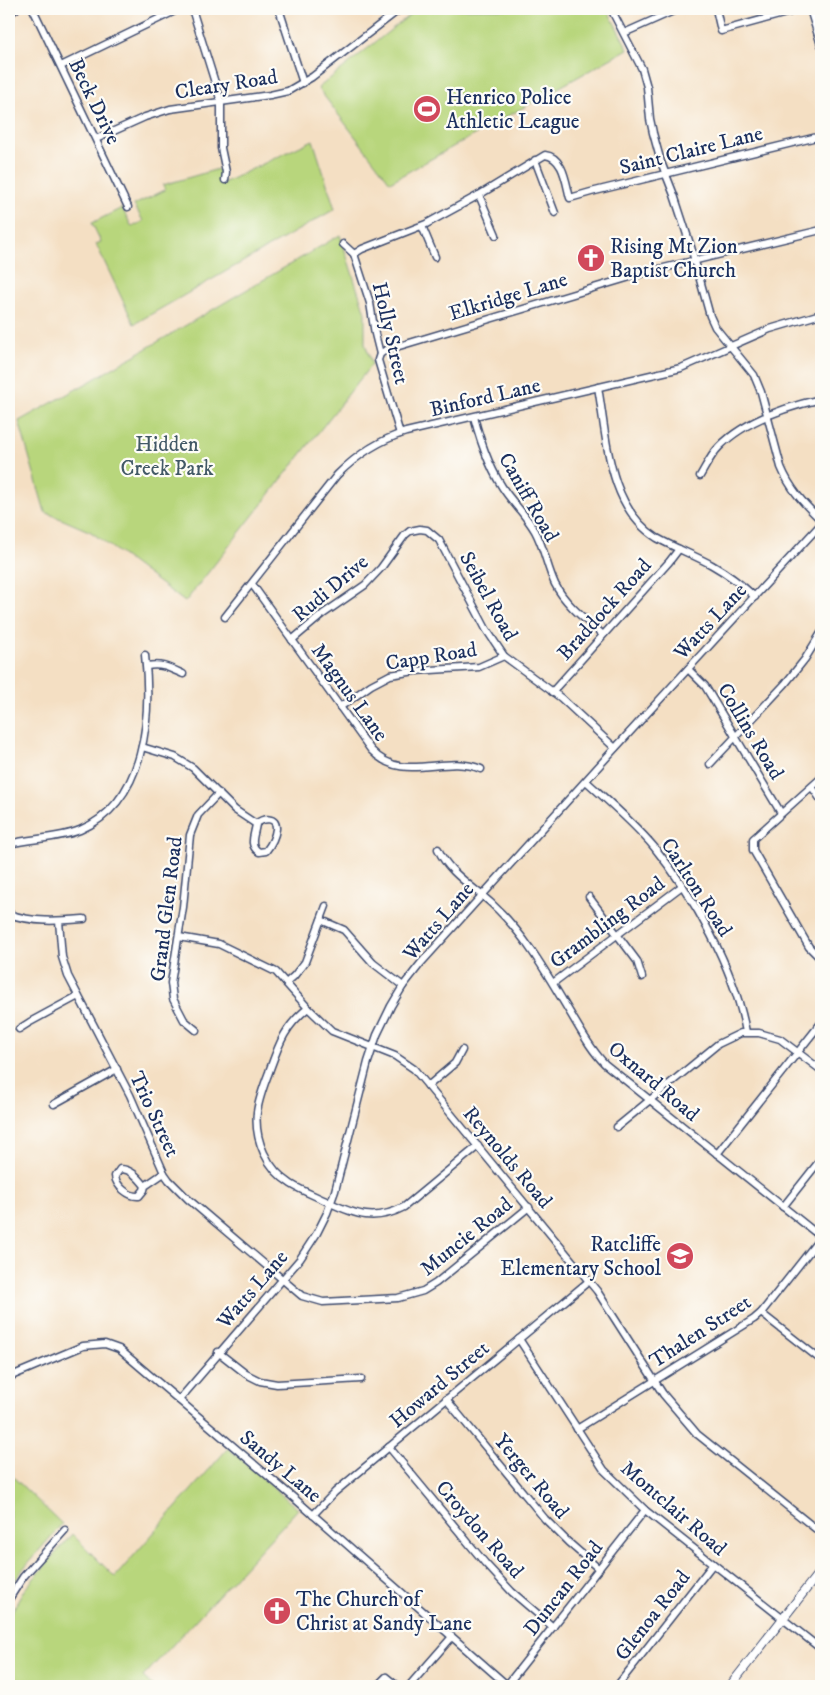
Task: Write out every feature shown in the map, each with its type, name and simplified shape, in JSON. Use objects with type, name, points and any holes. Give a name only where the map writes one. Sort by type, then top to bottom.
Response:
[{"type":"street","points":[[9,14],[16,9]]},
{"type":"street","name":"Beck Drive","points":[[33,9],[128,206]]},
{"type":"street","points":[[60,66],[179,9]]},
{"type":"street","points":[[192,9],[222,102],[221,148],[226,172],[225,180]]},
{"type":"street","points":[[279,9],[303,83]]},
{"type":"street","points":[[383,9],[389,17]]},
{"type":"street","name":"Cleary Road","points":[[96,140],[156,113],[181,107],[288,91],[303,83],[400,9]]},
{"type":"street","points":[[611,9],[646,80],[651,126],[695,260],[710,316],[715,327],[754,375],[761,392],[785,478],[795,494],[821,520]]},
{"type":"street","points":[[624,34],[678,9]]},
{"type":"street","points":[[716,9],[721,31],[801,9]]},
{"type":"street","points":[[810,9],[821,45]]},
{"type":"street","name":"Saint Claire Lane","points":[[535,160],[545,155],[550,155],[556,160],[560,166],[570,198],[821,136]]},
{"type":"street","points":[[354,254],[362,249],[422,226],[479,195],[535,160],[555,213]]},
{"type":"street","points":[[479,195],[496,235]]},
{"type":"street","points":[[422,226],[435,257]]},
{"type":"street","name":"Elkridge Lane","points":[[380,354],[386,350],[647,272],[821,230]]},
{"type":"street","name":"Holly Street","points":[[343,244],[354,254],[370,303],[380,354],[378,360],[400,434]]},
{"type":"street","name":"Binford Lane","points":[[225,617],[329,484],[345,467],[367,450],[400,434],[681,368],[770,329],[821,314]]},
{"type":"street","points":[[598,387],[612,468],[620,495],[632,515],[645,529],[657,538],[726,574],[754,596]]},
{"type":"street","points":[[700,476],[714,453],[730,437],[746,426],[783,410],[821,399]]},
{"type":"street","name":"Caniff Road","points":[[474,417],[481,444],[493,472],[536,532],[557,589],[567,602],[602,634]]},
{"type":"street","name":"Watts Lane","points":[[179,1400],[218,1352],[282,1280],[312,1241],[331,1203],[373,1047],[384,1020],[403,986],[421,963],[615,748],[821,524]]},
{"type":"street","name":"Seibel Road","points":[[404,535],[414,530],[425,530],[431,532],[439,540],[486,629],[504,656],[561,698],[615,748]]},
{"type":"street","name":"Rudi Drive","points":[[292,640],[323,614],[368,581],[381,568],[404,535]]},
{"type":"street","name":"Braddock Road","points":[[552,692],[679,549]]},
{"type":"street","name":"Magnus Lane","points":[[252,584],[371,750],[380,759],[389,764],[405,767],[468,764],[481,769]]},
{"type":"street","points":[[710,764],[795,672],[821,633]]},
{"type":"street","points":[[9,844],[69,834],[81,830],[110,810],[123,794],[137,764],[142,747],[148,706],[145,655]]},
{"type":"street","name":"Capp Road","points":[[340,707],[371,685],[390,675],[415,671],[479,667],[504,656]]},
{"type":"street","points":[[147,666],[168,666],[183,674]]},
{"type":"street","name":"Collins Road","points":[[688,668],[705,686],[781,813]]},
{"type":"street","points":[[142,747],[184,762],[200,774],[235,810],[256,824]]},
{"type":"street","points":[[821,778],[753,839],[754,850],[809,947],[821,960]]},
{"type":"street","name":"Carlton Road","points":[[586,781],[644,836],[682,886],[724,963],[741,1006],[746,1032]]},
{"type":"street","points":[[812,787],[821,800]]},
{"type":"street","name":"Grand Glen Road","points":[[196,1030],[184,1020],[173,1000],[171,983],[179,937],[190,835],[198,816],[219,793]]},
{"type":"street","points":[[262,819],[270,819],[274,822],[276,828],[266,851],[259,852],[254,849],[252,844],[256,824],[262,819]]},
{"type":"street","name":"Oxnard Road","points":[[438,848],[442,858],[449,866],[482,895],[522,936],[596,1054],[614,1072],[821,1237]]},
{"type":"street","name":"Grambling Road","points":[[552,983],[682,886]]},
{"type":"street","points":[[588,897],[637,961],[642,977]]},
{"type":"street","points":[[286,983],[305,962],[326,906]]},
{"type":"street","points":[[9,914],[32,920],[59,921],[84,919]]},
{"type":"street","points":[[321,920],[344,930],[373,963],[403,986]]},
{"type":"street","name":"Trio Street","points":[[59,921],[64,963],[68,976],[117,1069],[164,1173],[188,1199],[282,1280]]},
{"type":"street","name":"Reynolds Road","points":[[179,937],[220,944],[276,972],[308,1008],[332,1031],[395,1056],[414,1069],[589,1281],[663,1394],[697,1434],[821,1533]]},
{"type":"street","points":[[19,1029],[78,996]]},
{"type":"street","points":[[308,1008],[290,1025],[280,1042],[260,1097],[257,1116],[257,1132],[265,1156],[282,1178],[290,1184],[352,1213],[365,1216],[379,1216],[396,1211],[411,1201],[478,1146]]},
{"type":"street","points":[[717,1154],[821,1023]]},
{"type":"street","points":[[618,1127],[718,1044],[728,1038],[746,1032],[780,1039],[821,1070]]},
{"type":"street","points":[[428,1086],[455,1063],[462,1050]]},
{"type":"street","points":[[54,1104],[117,1069]]},
{"type":"street","points":[[783,1207],[821,1159]]},
{"type":"street","points":[[145,1186],[134,1174],[123,1168],[115,1176],[119,1186],[134,1197],[142,1194],[145,1186],[164,1173]]},
{"type":"street","name":"Muncie Road","points":[[282,1280],[302,1296],[323,1302],[412,1296],[436,1283],[529,1207]]},
{"type":"street","name":"Thalen Street","points":[[577,1429],[761,1314],[821,1237]]},
{"type":"street","name":"Howard Street","points":[[313,1515],[335,1492],[589,1281]]},
{"type":"street","points":[[761,1314],[821,1360]]},
{"type":"street","name":"Montclair Road","points":[[519,1339],[604,1470],[645,1510],[821,1649]]},
{"type":"street","name":"Sandy Lane","points":[[9,1377],[89,1345],[105,1344],[115,1347],[127,1355],[313,1515],[508,1686]]},
{"type":"street","points":[[218,1352],[246,1374],[260,1381],[277,1384],[361,1379]]},
{"type":"street","name":"Yerger Road","points":[[446,1399],[545,1519],[599,1569]]},
{"type":"street","name":"Croydon Road","points":[[389,1447],[490,1568],[512,1592],[553,1627]]},
{"type":"street","name":"Duncan Road","points":[[508,1686],[645,1510]]},
{"type":"street","points":[[9,1599],[23,1577],[66,1530]]},
{"type":"street","name":"Glenoa Road","points":[[617,1686],[713,1564]]},
{"type":"street","points":[[730,1686],[821,1570]]},
{"type":"street","points":[[408,1686],[451,1638]]},
{"type":"street","points":[[377,1686],[386,1677],[397,1686]]},
{"type":"green space","name":"Henrico Police Athletic League","points":[[417,9],[607,9],[628,49],[390,182],[318,88]]},
{"type":"green space","points":[[313,140],[335,209],[134,324],[96,244],[101,242],[92,223],[122,208],[132,227],[143,221],[134,205],[165,190],[163,185],[218,169],[223,183]]},
{"type":"green space","name":"Hidden Creek Park","points":[[340,235],[365,313],[365,344],[372,364],[185,602],[91,532],[45,512],[19,421]]},
{"type":"green space","points":[[228,1448],[298,1509],[143,1677],[153,1686],[9,1686],[9,1617],[24,1590],[72,1534],[115,1577]]},
{"type":"green space","points":[[9,1473],[62,1524],[23,1569],[9,1589]]},
{"type":"place","name":"Henrico Police Athletic League","points":[[427,109]]},
{"type":"place","name":"Rising Mt Zion Baptist Church","points":[[591,258]]},
{"type":"place","name":"Ratcliffe Elementary School","points":[[680,1256]]},
{"type":"place","name":"The Church of Christ at Sandy Lane","points":[[277,1611]]}]
